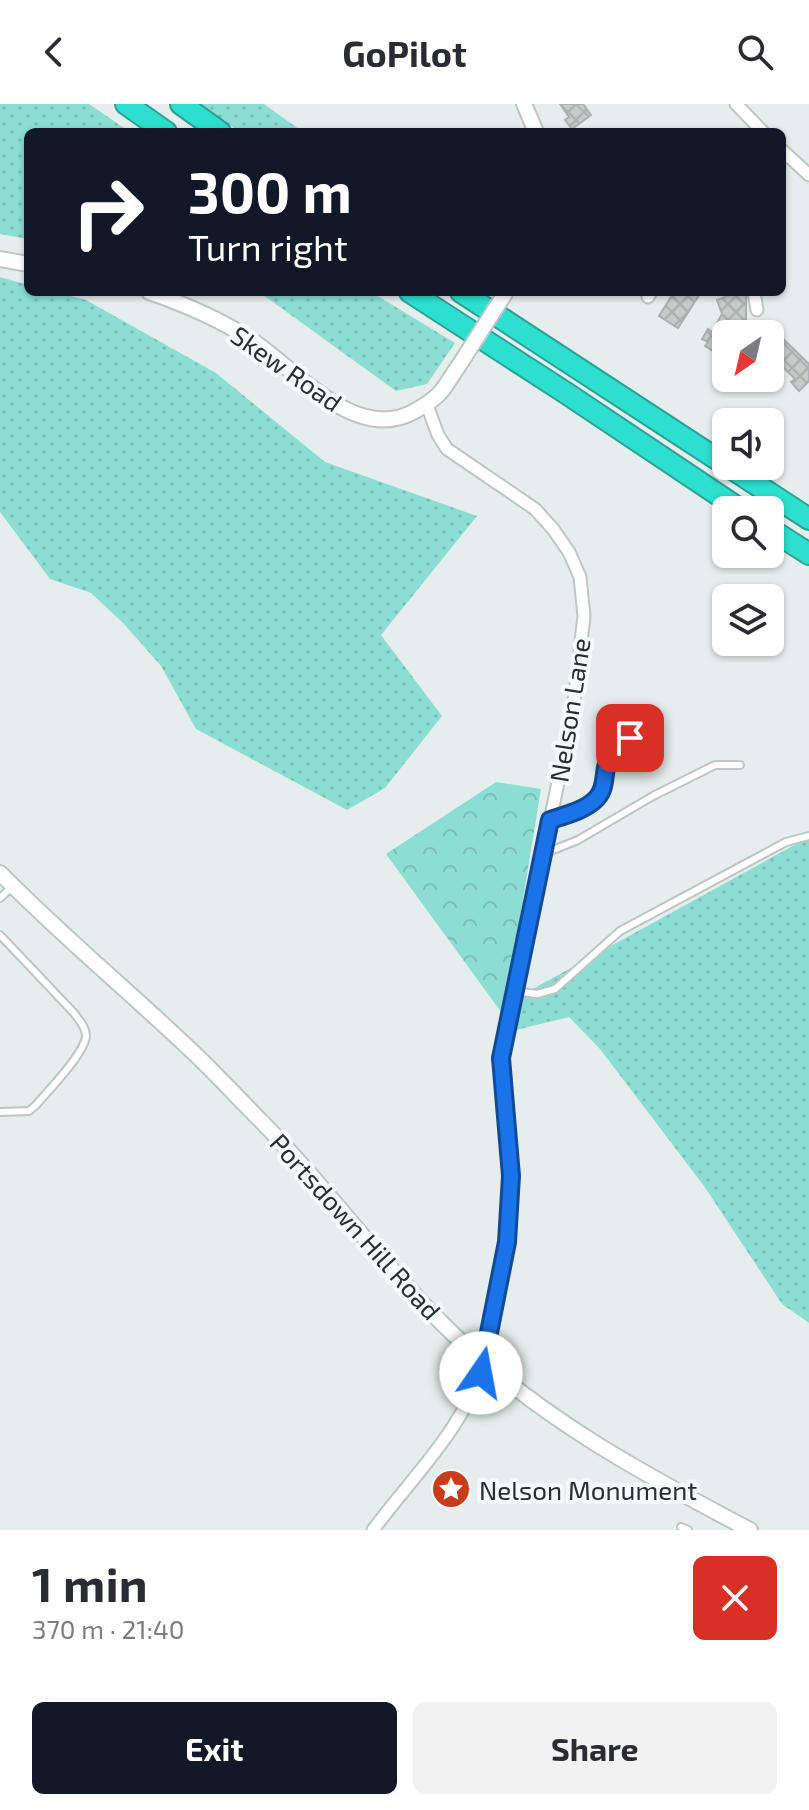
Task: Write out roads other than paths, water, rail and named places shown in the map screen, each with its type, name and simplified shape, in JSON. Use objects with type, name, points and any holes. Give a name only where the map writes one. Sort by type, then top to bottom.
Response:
[{"type":"highway","points":[[126,104],[160,128]]},
{"type":"highway","points":[[181,104],[214,128]]},
{"type":"highway","points":[[416,296],[720,496]]},
{"type":"highway","points":[[467,296],[712,456]]},
{"type":"highway","points":[[749,480],[809,519]]},
{"type":"highway","points":[[784,538],[809,554]]},
{"type":"street","points":[[524,104],[534,128]]},
{"type":"street","points":[[736,104],[759,128]]},
{"type":"street","points":[[786,154],[809,175]]},
{"type":"street","points":[[0,259],[24,263]]},
{"type":"street","name":"Skew Road","points":[[162,296],[250,340],[334,404],[358,416],[380,419],[405,417],[427,405]]},
{"type":"street","points":[[427,405],[441,393],[503,296]]},
{"type":"street","points":[[755,296],[757,310]]},
{"type":"street","name":"Nelson Lane","points":[[373,1530],[452,1429],[481,1373],[507,1242],[511,1176],[501,1058],[575,694],[584,616],[580,577],[569,552],[553,529],[535,509],[447,449],[438,435],[427,405]]},
{"type":"street","name":"Portsdown Hill Road","points":[[0,873],[195,1054],[268,1128],[423,1304],[483,1362],[579,1433],[727,1525],[750,1530]]},
{"type":"lane","points":[[550,820],[570,814],[597,798],[604,784],[609,756],[630,738]]},
{"type":"lane","points":[[543,854],[578,840],[653,796],[715,765],[740,765]]},
{"type":"lane","points":[[515,991],[537,994],[555,989],[620,931],[786,842],[809,836]]},
{"type":"lane","points":[[0,898],[13,886]]},
{"type":"lane","points":[[0,935],[74,1013],[86,1036],[75,1058],[36,1105],[29,1111],[0,1112]]},
{"type":"place","name":"Nelson Monument","points":[[451,1489]]}]
